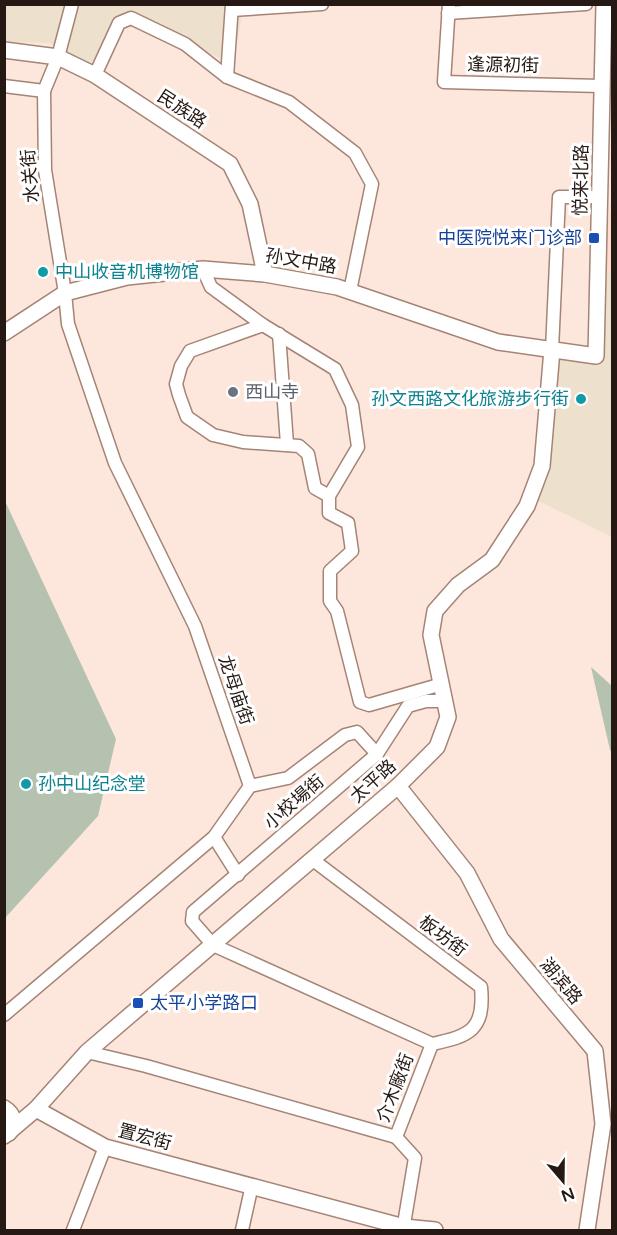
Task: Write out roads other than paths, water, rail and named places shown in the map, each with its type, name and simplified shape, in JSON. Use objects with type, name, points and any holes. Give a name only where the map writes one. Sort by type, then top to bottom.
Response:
[{"type":"street","name":"水关街","points":[[65,293],[45,170],[45,91],[58,57],[72,4]]},
{"type":"street","points":[[227,77],[232,7],[322,4]]},
{"type":"street","points":[[449,9],[586,4]]},
{"type":"street","name":"悦来北路","points":[[596,356],[600,197],[607,171],[601,86],[608,46],[604,4]]},
{"type":"street","name":"逢源初街","points":[[449,9],[444,82],[601,86]]},
{"type":"street","points":[[95,75],[119,23],[131,18],[185,44],[227,77],[289,102],[355,153],[372,184],[350,291]]},
{"type":"street","name":"民族路","points":[[4,50],[58,57],[95,75],[230,164],[250,204],[265,274]]},
{"type":"street","points":[[4,86],[45,91]]},
{"type":"street","points":[[552,350],[559,197],[600,197]]},
{"type":"street","points":[[203,268],[211,287],[263,325],[335,369],[352,405],[358,447],[329,496],[329,513],[348,523],[352,551],[330,571],[330,601],[337,611],[360,702],[369,705],[442,684]]},
{"type":"street","name":"孙文中路","points":[[4,333],[65,293],[127,277],[203,268],[265,274],[338,287],[498,342],[596,356]]},
{"type":"street","name":"龙母庙街","points":[[65,293],[68,324],[116,463],[195,626],[250,786]]},
{"type":"street","points":[[263,325],[190,351],[181,366],[176,384],[187,417],[213,435],[243,442],[299,446],[308,454],[315,488],[329,496]]},
{"type":"street","points":[[279,334],[287,444]]},
{"type":"street","name":"太平路","points":[[8,1132],[35,1110],[87,1052],[398,786],[437,747],[448,717],[431,635],[435,611],[458,585],[492,560],[527,506],[542,466],[552,350]]},
{"type":"street","name":"小校場街","points":[[213,945],[192,921],[193,912],[377,754],[408,706],[426,701],[445,701]]},
{"type":"street","points":[[4,1015],[214,837],[250,786],[288,778],[345,735],[357,732],[377,754]]},
{"type":"street","name":"湖滨路","points":[[398,786],[467,873],[501,939],[595,1052],[608,1124],[587,1230]]},
{"type":"street","points":[[214,837],[238,875]]},
{"type":"street","name":"板坊街","points":[[313,860],[481,987],[483,1004],[474,1028],[459,1038],[432,1044]]},
{"type":"street","name":"介木廠街","points":[[87,1052],[146,1066],[396,1137],[432,1044],[213,945]]},
{"type":"street","points":[[6,1109],[35,1110]]},
{"type":"street","points":[[6,1109],[14,1119],[8,1132]]},
{"type":"street","name":"置宏街","points":[[35,1110],[105,1147],[404,1228],[435,1230]]},
{"type":"street","points":[[396,1137],[415,1158],[404,1228]]},
{"type":"street","points":[[74,1230],[105,1147]]},
{"type":"street","points":[[242,1230],[252,1185]]},
{"type":"place","name":"中医院悦来门诊部","points":[[594,238]]},
{"type":"place","name":"中山收音机博物馆","points":[[43,272]]},
{"type":"place","name":"西山寺","points":[[233,392]]},
{"type":"place","name":"孙文西路文化旅游步行街","points":[[581,399]]},
{"type":"place","name":"孙中山纪念堂","points":[[26,784]]},
{"type":"place","name":"太平小学路口","points":[[138,1003]]}]
